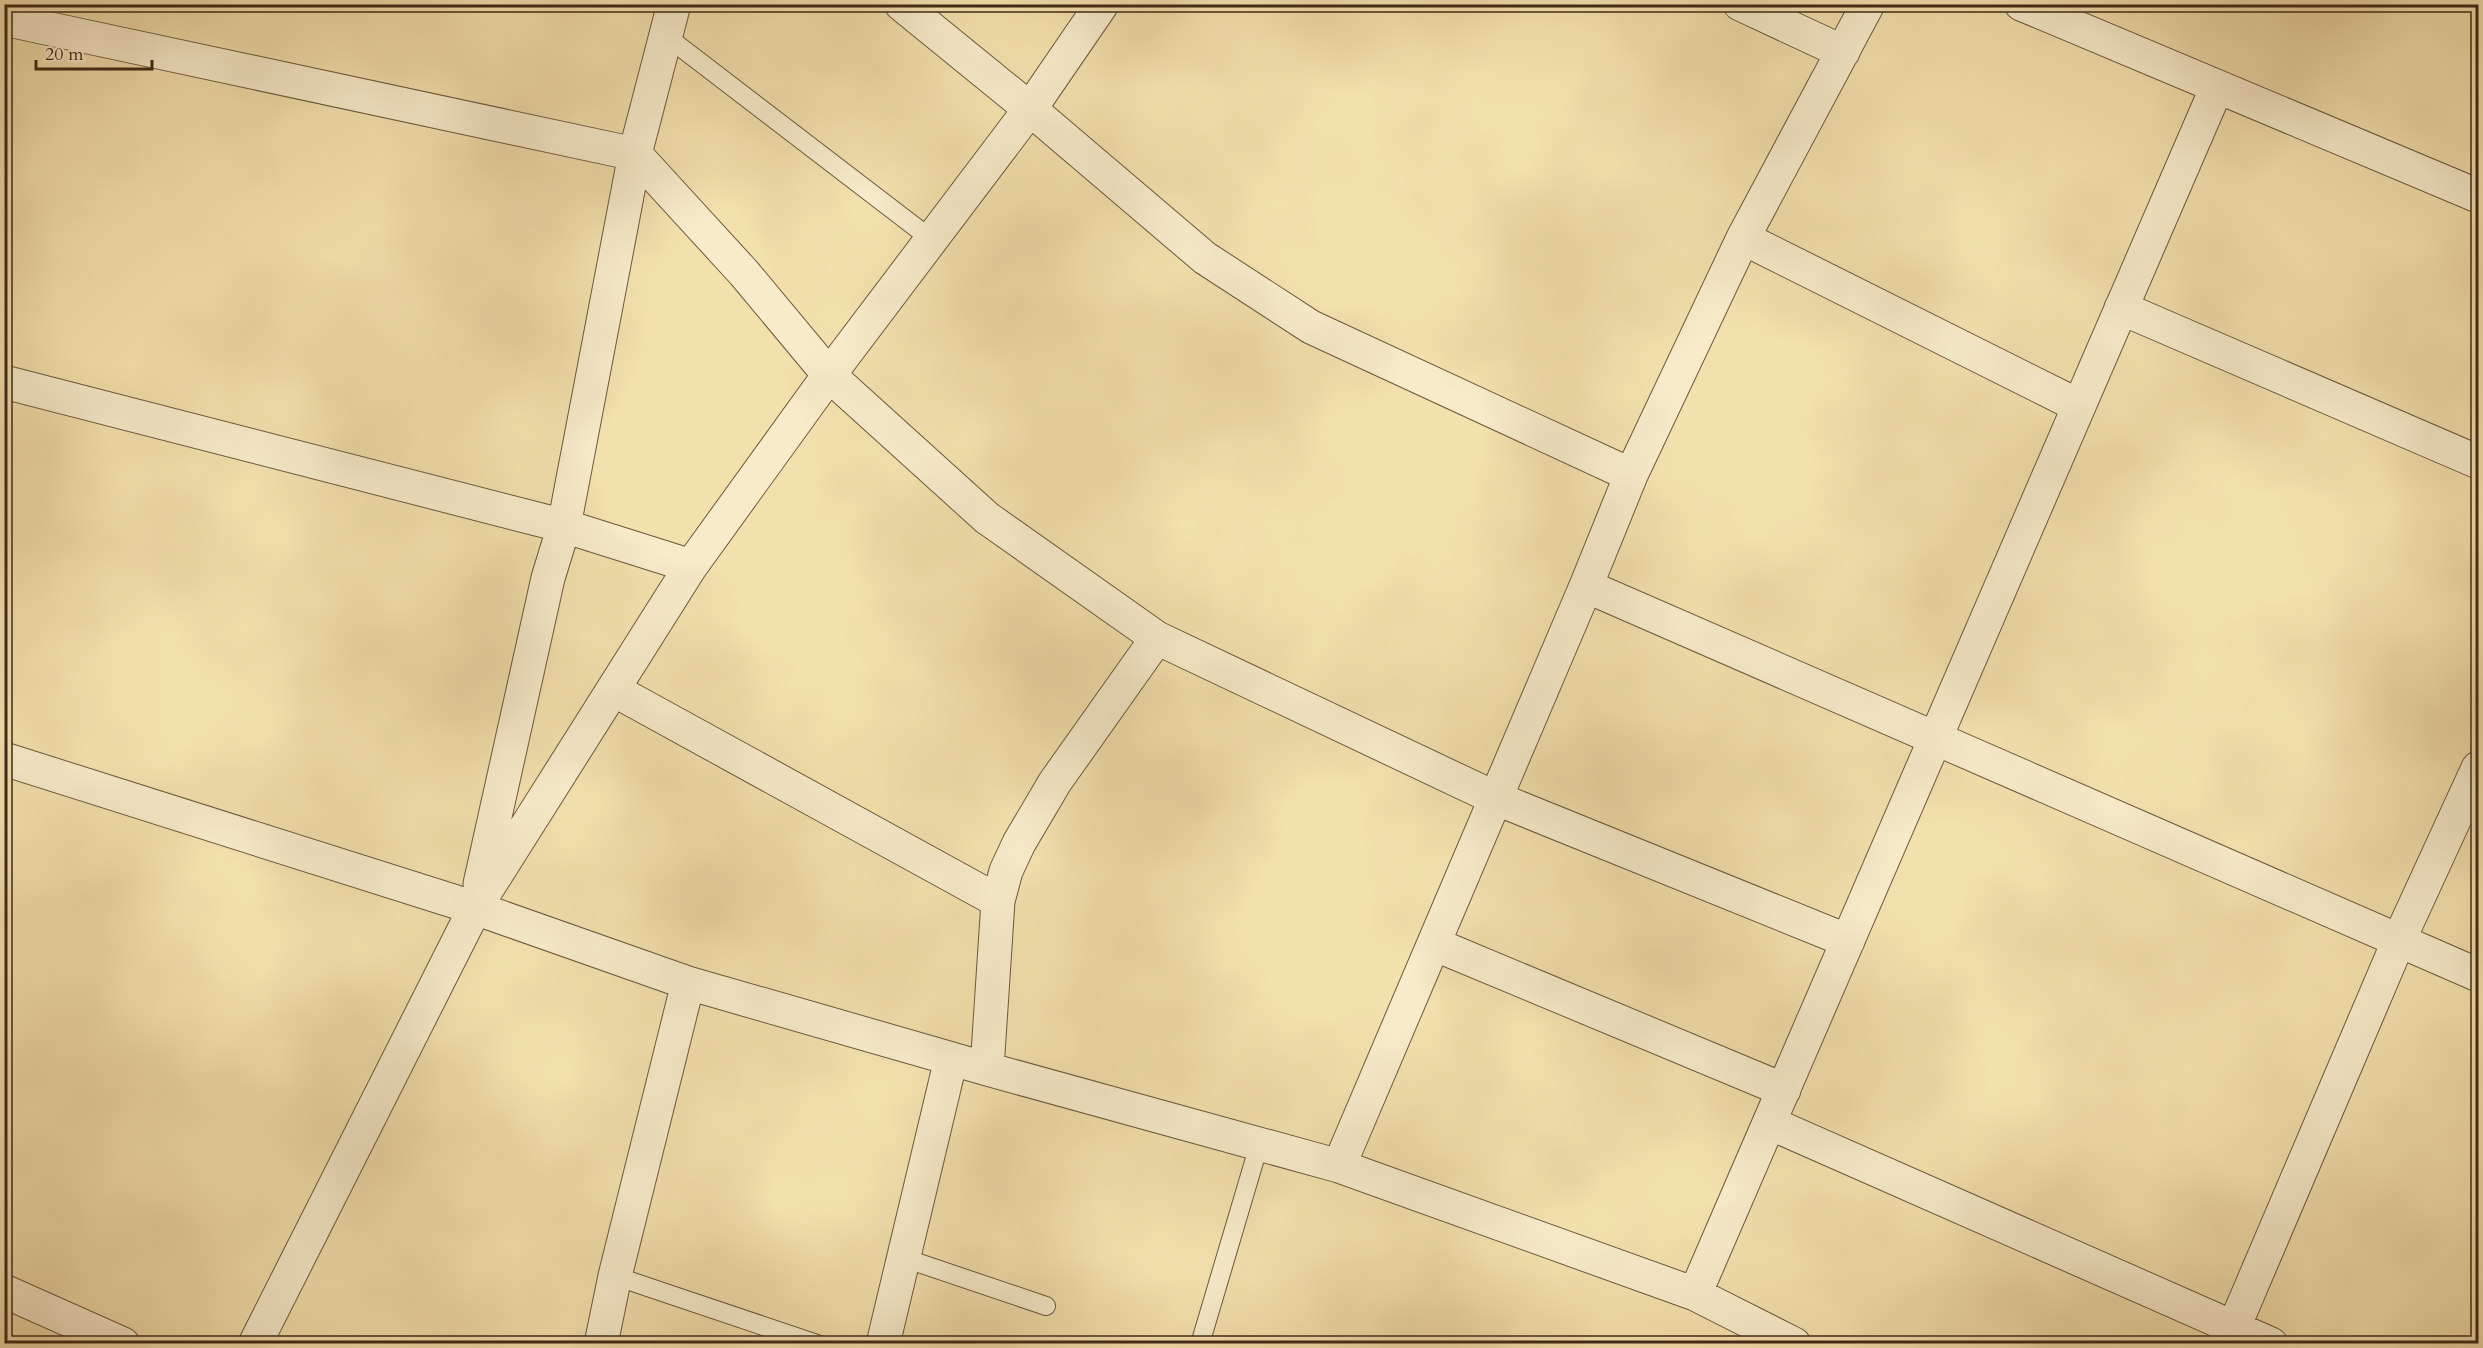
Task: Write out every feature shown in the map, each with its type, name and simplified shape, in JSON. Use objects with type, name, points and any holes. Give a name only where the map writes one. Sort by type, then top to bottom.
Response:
[{"type":"street","points":[[475,908],[548,578],[564,526],[635,154],[674,4]]},
{"type":"street","points":[[901,4],[1030,109],[1204,258],[1274,305],[1311,327],[1631,474]]},
{"type":"street","points":[[255,1344],[475,908],[691,566],[829,375],[1030,109],[1102,4]]},
{"type":"street","points":[[1740,4],[1843,52]]},
{"type":"street","points":[[1339,1166],[1586,586],[1631,474],[1743,238],[1868,4]]},
{"type":"street","points":[[2021,4],[2478,196]]},
{"type":"street","points":[[4,19],[50,17],[635,154],[744,273],[829,375],[987,518],[1157,638],[1496,798],[1848,941]]},
{"type":"street","points":[[1695,1294],[2217,87]]},
{"type":"street","points":[[1743,238],[2079,406]]},
{"type":"street","points":[[2121,308],[2478,462]]},
{"type":"street","points":[[4,382],[564,526],[691,566]]},
{"type":"street","points":[[1586,586],[2478,975]]},
{"type":"street","points":[[987,1069],[998,901],[1006,871],[1019,843],[1055,782],[1157,638]]},
{"type":"street","points":[[614,690],[998,901]]},
{"type":"street","points":[[4,759],[475,908],[688,983],[951,1059],[1339,1166],[1695,1294],[1794,1344]]},
{"type":"street","points":[[2234,1327],[2398,940],[2478,768]]},
{"type":"street","points":[[1434,944],[1784,1090]]},
{"type":"street","points":[[601,1344],[615,1276],[688,983]]},
{"type":"street","points":[[883,1344],[951,1059]]},
{"type":"street","points":[[1770,1123],[2271,1344]]},
{"type":"street","points":[[4,1291],[123,1344]]},
{"type":"lane","points":[[666,36],[931,239]]},
{"type":"lane","points":[[1200,1344],[1259,1144]]},
{"type":"lane","points":[[904,1258],[1046,1306]]},
{"type":"lane","points":[[615,1276],[817,1344]]}]
